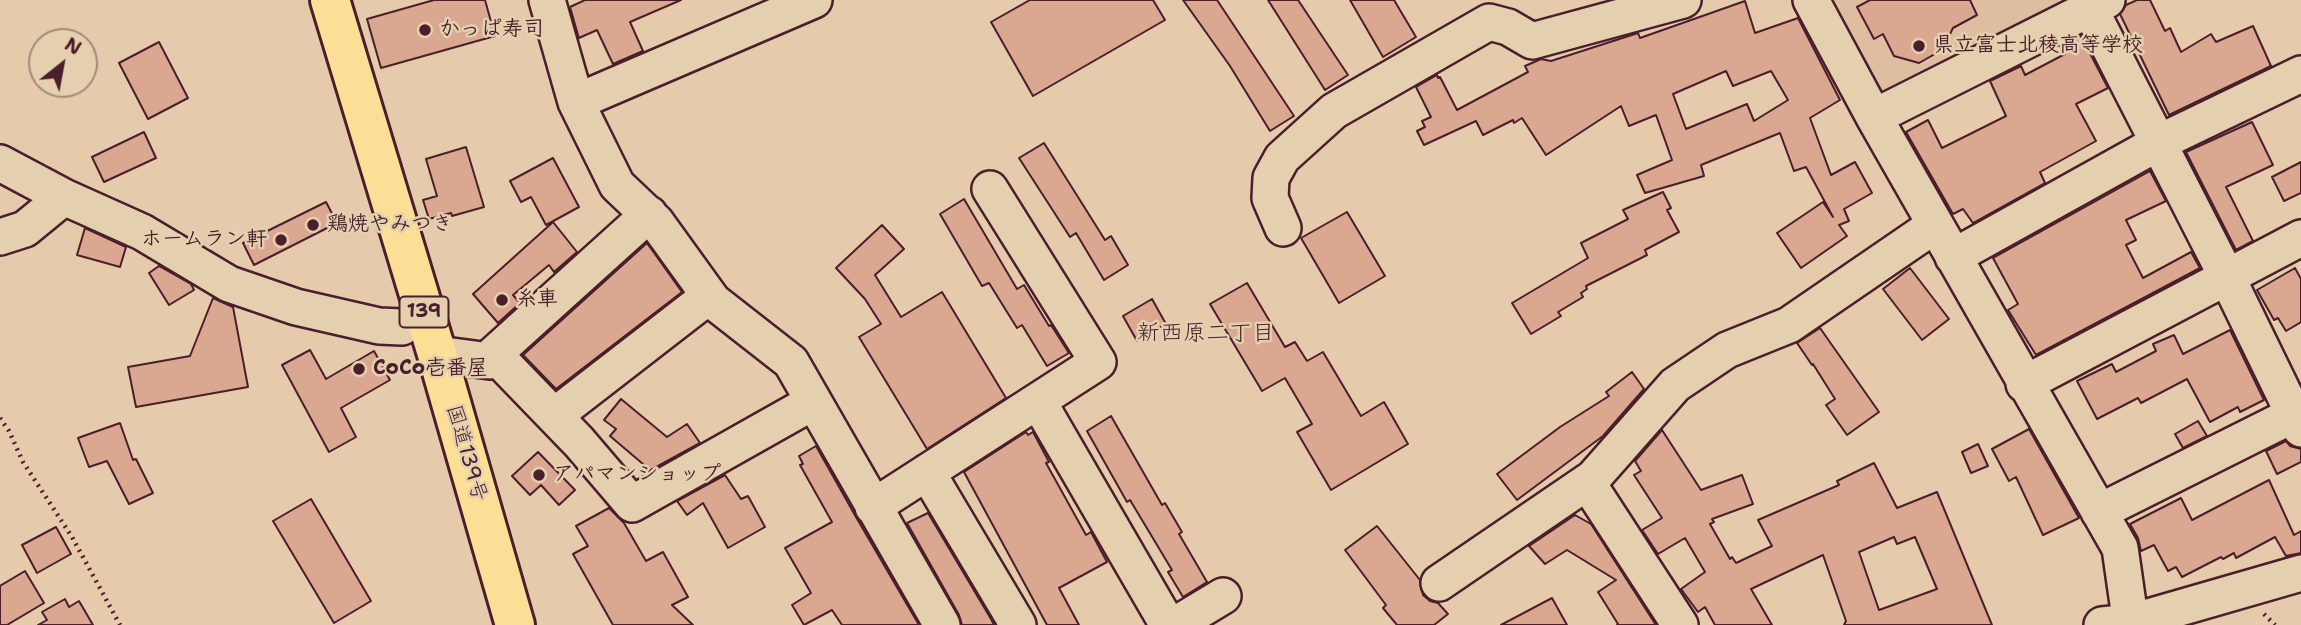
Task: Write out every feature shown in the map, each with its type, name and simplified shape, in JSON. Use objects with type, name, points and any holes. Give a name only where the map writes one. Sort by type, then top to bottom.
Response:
[{"type":"highway","name":"国道139号","points":[[306,0],[491,625]]},
{"type":"highway","name":"国道139号","points":[[330,0],[437,354],[515,625]]},
{"type":"street","points":[[547,0],[576,102],[617,185],[649,214],[713,301],[791,362],[942,625]]},
{"type":"street","points":[[576,102],[814,0]]},
{"type":"street","points":[[1283,228],[1270,198],[1271,178],[1282,158],[1334,111],[1489,22],[1508,27],[1532,41],[1683,0]]},
{"type":"street","points":[[1811,0],[2024,384],[2120,548],[2121,624],[2301,573]]},
{"type":"street","points":[[1874,117],[2098,4],[2158,143],[2299,419],[2099,512]]},
{"type":"street","points":[[1953,257],[2158,143],[2301,74]]},
{"type":"street","points":[[0,163],[64,197],[142,232],[229,285],[296,307],[379,327],[402,327]]},
{"type":"street","points":[[873,507],[1098,362],[989,188]]},
{"type":"street","points":[[0,237],[25,229],[64,197]]},
{"type":"street","points":[[437,354],[490,361],[494,354],[649,214]]},
{"type":"street","points":[[1439,583],[1587,482],[1675,385],[1727,350],[1789,325],[1935,225]]},
{"type":"street","points":[[2024,384],[2301,238]]},
{"type":"street","points":[[554,416],[709,296]]},
{"type":"street","points":[[494,354],[554,416],[632,504],[813,402]]},
{"type":"street","points":[[1038,401],[1168,625]]},
{"type":"street","points":[[927,472],[1018,625]]},
{"type":"street","points":[[1587,482],[1677,624]]},
{"type":"street","points":[[1175,625],[1223,596]]},
{"type":"path","points":[[0,418],[23,462],[72,537],[120,625]]},
{"type":"shaded area","name":"県立富士北稜高等学校","points":[[1826,0],[2081,0],[1891,96],[1873,93]]},
{"type":"building","points":[[434,0],[485,0],[495,36],[381,68],[367,19]]},
{"type":"building","points":[[585,0],[681,0],[630,22],[643,51],[613,64],[597,30],[579,38],[570,7]]},
{"type":"building","points":[[1030,0],[1153,0],[1165,20],[1033,96],[991,22]]},
{"type":"building","points":[[1183,0],[1217,0],[1294,116],[1270,131],[1230,66]]},
{"type":"building","points":[[1268,0],[1298,0],[1348,75],[1325,90]]},
{"type":"building","points":[[1350,0],[1394,0],[1416,37],[1383,57]]},
{"type":"building","points":[[1870,0],[1970,0],[1977,15],[1953,28],[1942,50],[1919,63],[1894,56],[1883,34],[1874,39],[1857,7]]},
{"type":"building","points":[[2137,0],[2150,0],[2165,31],[2170,28],[2181,52],[2211,34],[2216,42],[2253,26],[2271,66],[2169,115],[2120,14],[2126,5]]},
{"type":"building","points":[[1745,1],[1755,33],[1798,18],[1840,100],[1810,118],[1831,175],[1855,162],[1872,193],[1844,209],[1849,221],[1839,225],[1847,236],[1801,268],[1777,233],[1823,202],[1833,217],[1806,167],[1794,171],[1780,133],[1701,165],[1704,176],[1645,193],[1637,175],[1672,160],[1656,115],[1629,126],[1621,106],[1546,155],[1522,118],[1483,135],[1476,121],[1424,145],[1417,131],[1425,127],[1422,121],[1431,117],[1416,87],[1437,75],[1457,110],[1528,72],[1525,66],[1541,59],[1551,61],[1638,33],[1640,38]],"holes":[[[1726,71],[1733,86],[1771,71],[1788,100],[1754,121],[1747,104],[1686,129],[1673,94]]]},
{"type":"building","points":[[2081,36],[2108,88],[2076,104],[2096,141],[2040,172],[2045,183],[1973,223],[1963,209],[1953,214],[1906,132],[1928,120],[1942,148],[2006,116],[1990,81],[2021,66],[2025,75],[2065,54],[2060,46]]},
{"type":"building","points":[[159,42],[188,98],[148,119],[119,63]]},
{"type":"building","points":[[2252,122],[2273,165],[2226,187],[2253,241],[2236,250],[2186,152]]},
{"type":"building","points":[[144,132],[156,158],[104,182],[92,157]]},
{"type":"building","points":[[1044,143],[1105,240],[1111,236],[1128,265],[1104,280],[1076,233],[1070,237],[1019,158]]},
{"type":"building","points":[[466,147],[484,207],[429,219],[423,200],[437,196],[426,159]]},
{"type":"building","points":[[553,158],[579,207],[546,225],[531,197],[521,202],[510,181]]},
{"type":"building","points":[[2301,162],[2301,193],[2284,201],[2272,177]]},
{"type":"building","points":[[2150,171],[2166,201],[2126,220],[2136,240],[2126,245],[2143,278],[2191,252],[2200,268],[2036,355],[2008,310],[2018,304],[1993,258]]},
{"type":"building","points":[[1663,192],[1671,208],[1667,210],[1679,232],[1645,250],[1647,255],[1586,286],[1587,289],[1581,293],[1583,297],[1558,312],[1561,316],[1531,334],[1512,303],[1588,258],[1581,243],[1628,219],[1623,210]]},
{"type":"building","points":[[964,199],[1017,289],[1024,285],[1069,353],[1047,366],[1022,325],[1017,328],[989,283],[982,286],[940,214]]},
{"type":"building","points":[[326,202],[337,223],[254,265],[243,243]]},
{"type":"building","points":[[1347,212],[1385,276],[1339,303],[1301,238]]},
{"type":"building","points":[[553,222],[577,252],[554,272],[549,265],[513,295],[520,303],[498,323],[473,294]]},
{"type":"building","points":[[882,225],[904,249],[875,275],[901,317],[942,292],[1006,398],[927,449],[859,337],[881,324],[865,299],[836,268]]},
{"type":"building","points":[[85,228],[126,247],[120,267],[77,255]]},
{"type":"building","points":[[647,243],[682,292],[556,389],[523,355]]},
{"type":"building","points":[[159,266],[191,284],[194,290],[169,305],[149,273]]},
{"type":"building","points":[[1910,268],[1949,319],[1922,340],[1883,289]]},
{"type":"building","points":[[2295,268],[2301,279],[2301,322],[2286,331],[2278,318],[2274,320],[2257,290]]},
{"type":"building","points":[[1247,283],[1285,347],[1295,342],[1307,361],[1323,352],[1361,416],[1384,402],[1408,444],[1331,490],[1297,432],[1312,424],[1285,378],[1262,391],[1210,304]]},
{"type":"building","points":[[213,298],[233,307],[248,387],[136,407],[128,367],[190,356]]},
{"type":"building","points":[[1152,299],[1166,324],[1137,341],[1123,316]]},
{"type":"building","points":[[1820,328],[1879,412],[1847,435],[1826,405],[1835,399],[1797,343]]},
{"type":"building","points":[[2230,330],[2264,400],[2240,412],[2238,407],[2210,422],[2187,379],[2141,403],[2138,398],[2097,419],[2077,381],[2112,364],[2116,372],[2156,351],[2153,344],[2174,335],[2183,354]]},
{"type":"building","points":[[310,350],[326,379],[374,351],[390,380],[341,408],[356,437],[329,452],[282,365]]},
{"type":"building","points":[[1632,372],[1644,389],[1603,436],[1517,500],[1497,474],[1560,427],[1609,396],[1606,392]]},
{"type":"building","points":[[621,399],[667,437],[687,424],[700,443],[649,471],[610,436],[616,429],[604,420]]},
{"type":"building","points":[[1111,416],[1162,505],[1165,503],[1182,532],[1179,534],[1207,582],[1183,597],[1168,572],[1172,570],[1130,500],[1127,502],[1087,431]]},
{"type":"building","points":[[2198,421],[2207,436],[2183,448],[2175,434]]},
{"type":"building","points":[[120,423],[133,460],[136,459],[153,493],[129,504],[107,461],[89,467],[78,438]]},
{"type":"building","points":[[2029,429],[2079,518],[2043,535],[2016,477],[2009,481],[1992,449]]},
{"type":"building","points":[[1662,430],[1701,490],[1742,475],[1753,504],[1712,519],[1714,522],[1710,524],[1730,559],[1732,557],[1736,563],[1772,546],[1758,520],[1839,485],[1837,481],[1874,463],[1897,508],[1937,492],[1992,625],[1844,625],[1846,621],[1823,555],[1751,589],[1772,625],[1715,625],[1705,607],[1698,612],[1681,589],[1705,572],[1685,538],[1658,554],[1642,530],[1662,518],[1634,475],[1641,471],[1635,461]],"holes":[[[1894,537],[1897,544],[1915,537],[1937,589],[1879,610],[1859,552]]]},
{"type":"building","points":[[1026,432],[1028,435],[1033,432],[1049,462],[1046,463],[1086,535],[1091,532],[1107,562],[1059,588],[1079,625],[1047,625],[964,472]]},
{"type":"building","points":[[2286,441],[2290,446],[2301,449],[2301,462],[2277,474],[2266,451]]},
{"type":"building","points":[[1978,444],[1988,466],[1971,473],[1962,452]]},
{"type":"building","points":[[816,446],[919,625],[842,625],[832,610],[804,625],[792,605],[811,593],[785,548],[832,522],[800,465],[803,464],[799,456]]},
{"type":"building","points":[[538,452],[575,490],[559,505],[541,485],[530,495],[512,476]]},
{"type":"building","points":[[725,475],[741,499],[748,496],[765,527],[728,548],[703,503],[687,515],[677,501]]},
{"type":"building","points":[[2269,480],[2294,535],[2301,531],[2301,553],[2286,556],[2275,537],[2236,558],[2234,553],[2223,559],[2221,557],[2182,577],[2176,567],[2168,571],[2154,545],[2141,551],[2138,538],[2130,524],[2181,498],[2192,520]]},
{"type":"building","points":[[311,499],[371,601],[334,623],[273,521]]},
{"type":"building","points":[[609,508],[624,523],[646,561],[663,552],[688,597],[672,605],[693,625],[613,625],[573,554],[588,546],[576,526]]},
{"type":"building","points":[[928,513],[994,625],[962,625],[959,615],[907,523]]},
{"type":"building","points":[[1575,515],[1591,524],[1656,625],[1617,625],[1598,592],[1616,580],[1567,550],[1545,564],[1529,546]]},
{"type":"building","points":[[1377,526],[1420,580],[1423,595],[1438,603],[1448,614],[1434,625],[1397,625],[1383,608],[1386,605],[1345,550]]},
{"type":"building","points":[[56,527],[71,554],[37,573],[22,545]]},
{"type":"building","points":[[25,571],[44,603],[7,625],[0,625],[0,586]]},
{"type":"building","points":[[1552,598],[1567,625],[1501,625]]},
{"type":"building","points":[[65,599],[69,607],[79,601],[93,625],[38,625],[47,620],[42,612]]},
{"type":"place","name":"かっぱ寿司","points":[[425,30]]},
{"type":"place","name":"県立富士北稜高等学校","points":[[1919,46]]},
{"type":"place","name":"鶏焼やみつき","points":[[313,225]]},
{"type":"place","name":"ホームラン軒","points":[[281,240]]},
{"type":"place","name":"糸車","points":[[502,300]]},
{"type":"place","name":"CoCo壱番屋","points":[[359,369]]},
{"type":"place","name":"アパマンショップ","points":[[539,475]]},
{"type":"district","name":"新西原二丁目","points":[[1206,334]]}]
